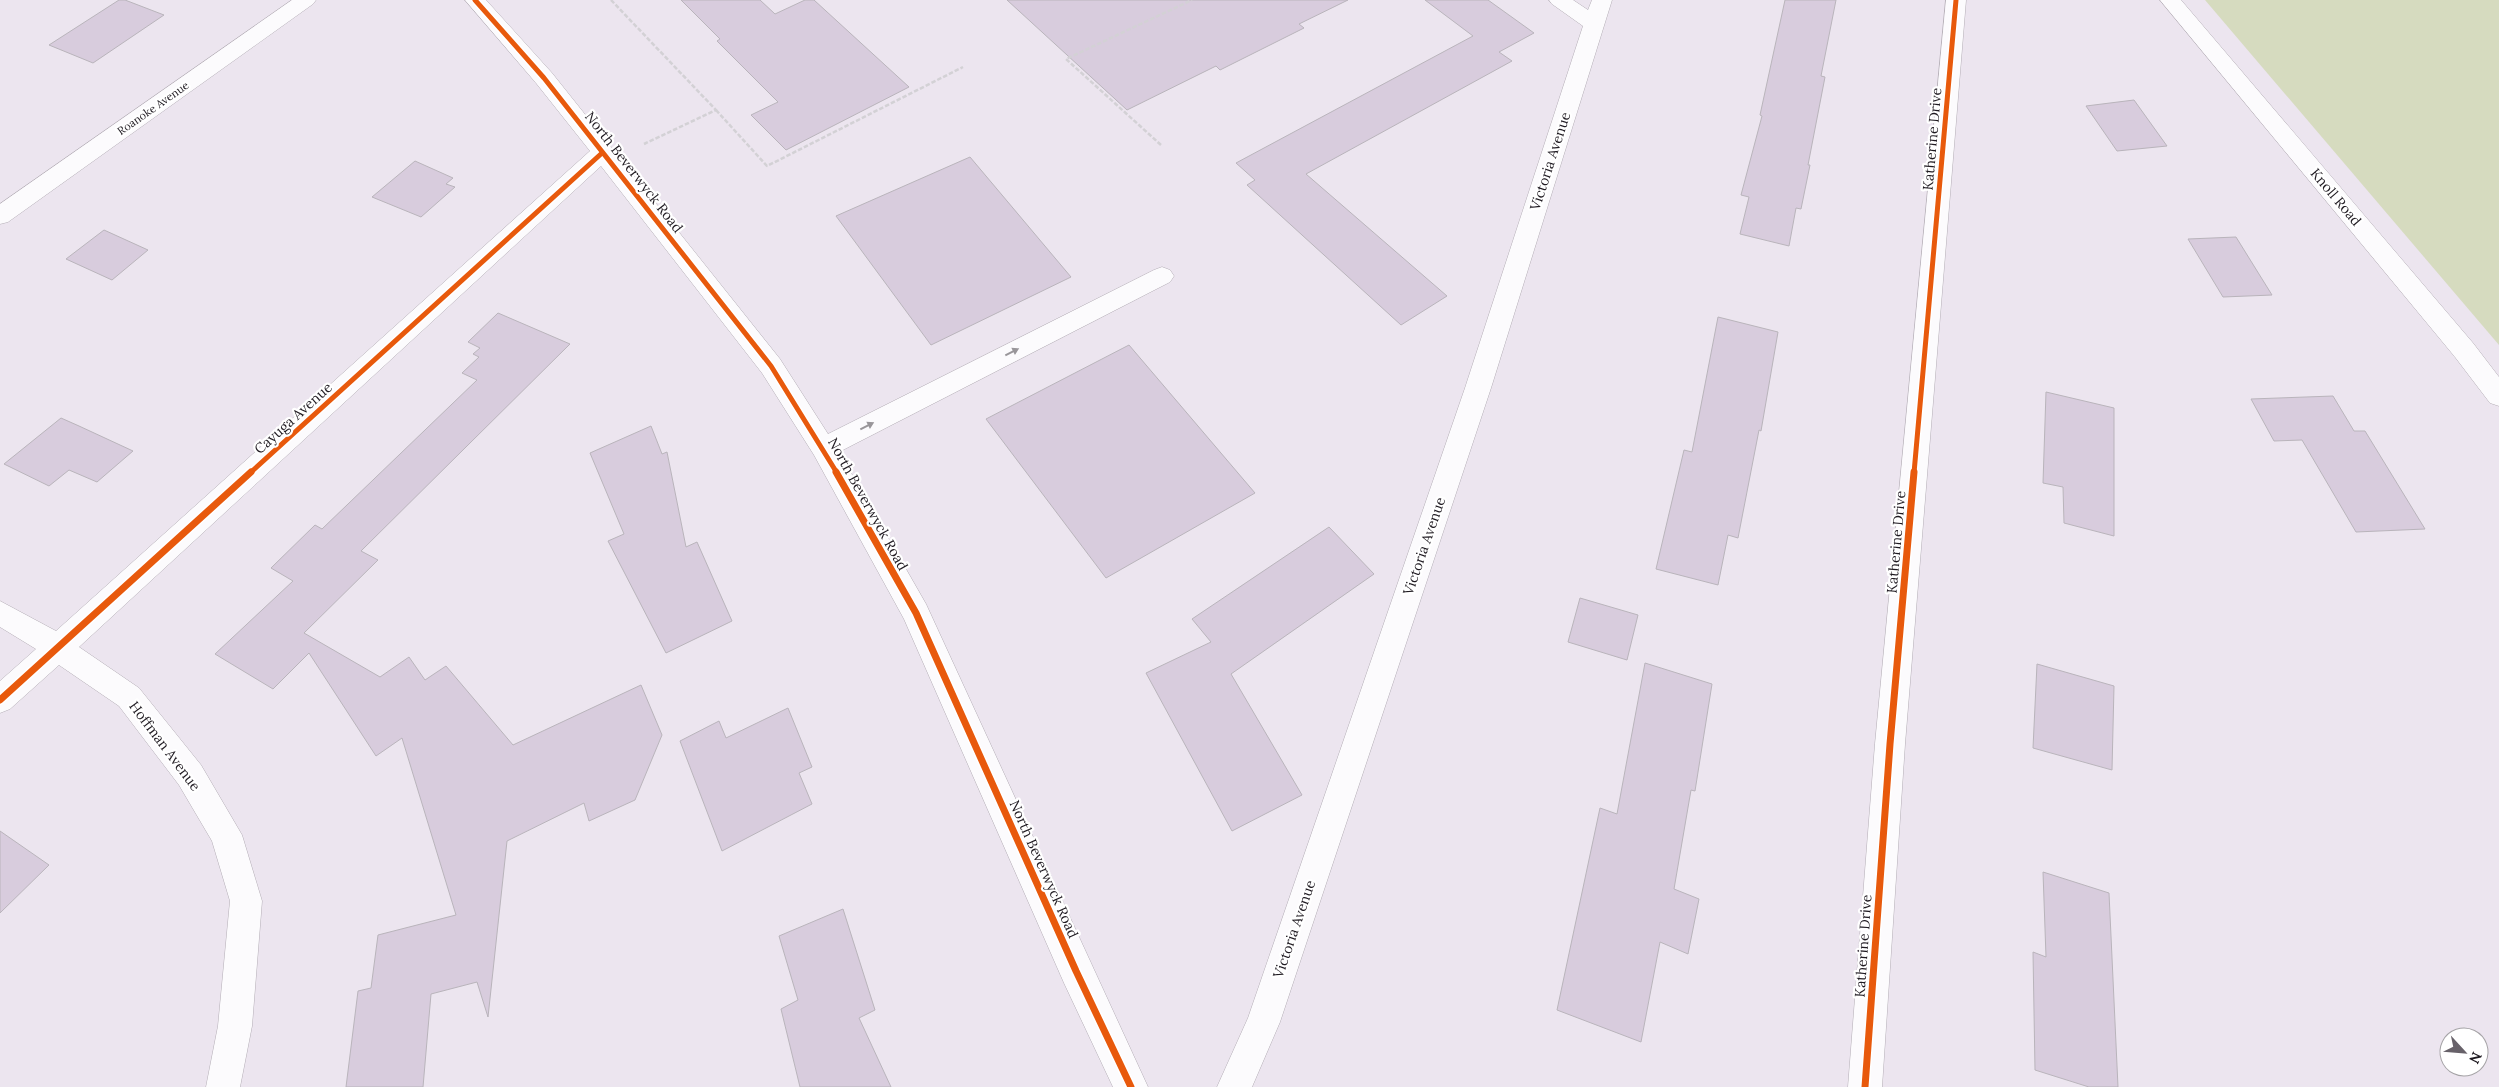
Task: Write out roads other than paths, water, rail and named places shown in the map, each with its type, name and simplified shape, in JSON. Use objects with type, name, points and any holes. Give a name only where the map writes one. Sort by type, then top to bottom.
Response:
[{"type":"street","name":"Roanoke Avenue","points":[[0,216],[306,0]]},
{"type":"street","name":"North Beverwyck Road","points":[[475,0],[544,78],[771,366],[823,448],[916,613],[1076,970],[1131,1087]]},
{"type":"street","points":[[1559,0],[1598,12]]},
{"type":"street","name":"Katherine Drive","points":[[1865,1087],[1890,744],[1956,0]]},
{"type":"street","name":"Knoll Road","points":[[2170,0],[2464,350],[2499,396]]},
{"type":"street","name":"Victoria Avenue","points":[[1234,1087],[1263,1022],[1475,397],[1598,12]]},
{"type":"street","name":"Cayuga Avenue","points":[[0,700],[605,157]]},
{"type":"street","points":[[823,448],[1162,276]]},
{"type":"street","name":"Hoffman Avenue","points":[[0,613],[34,632],[56,649],[129,696],[190,775],[226,835],[246,901],[235,1026],[223,1087]]}]
